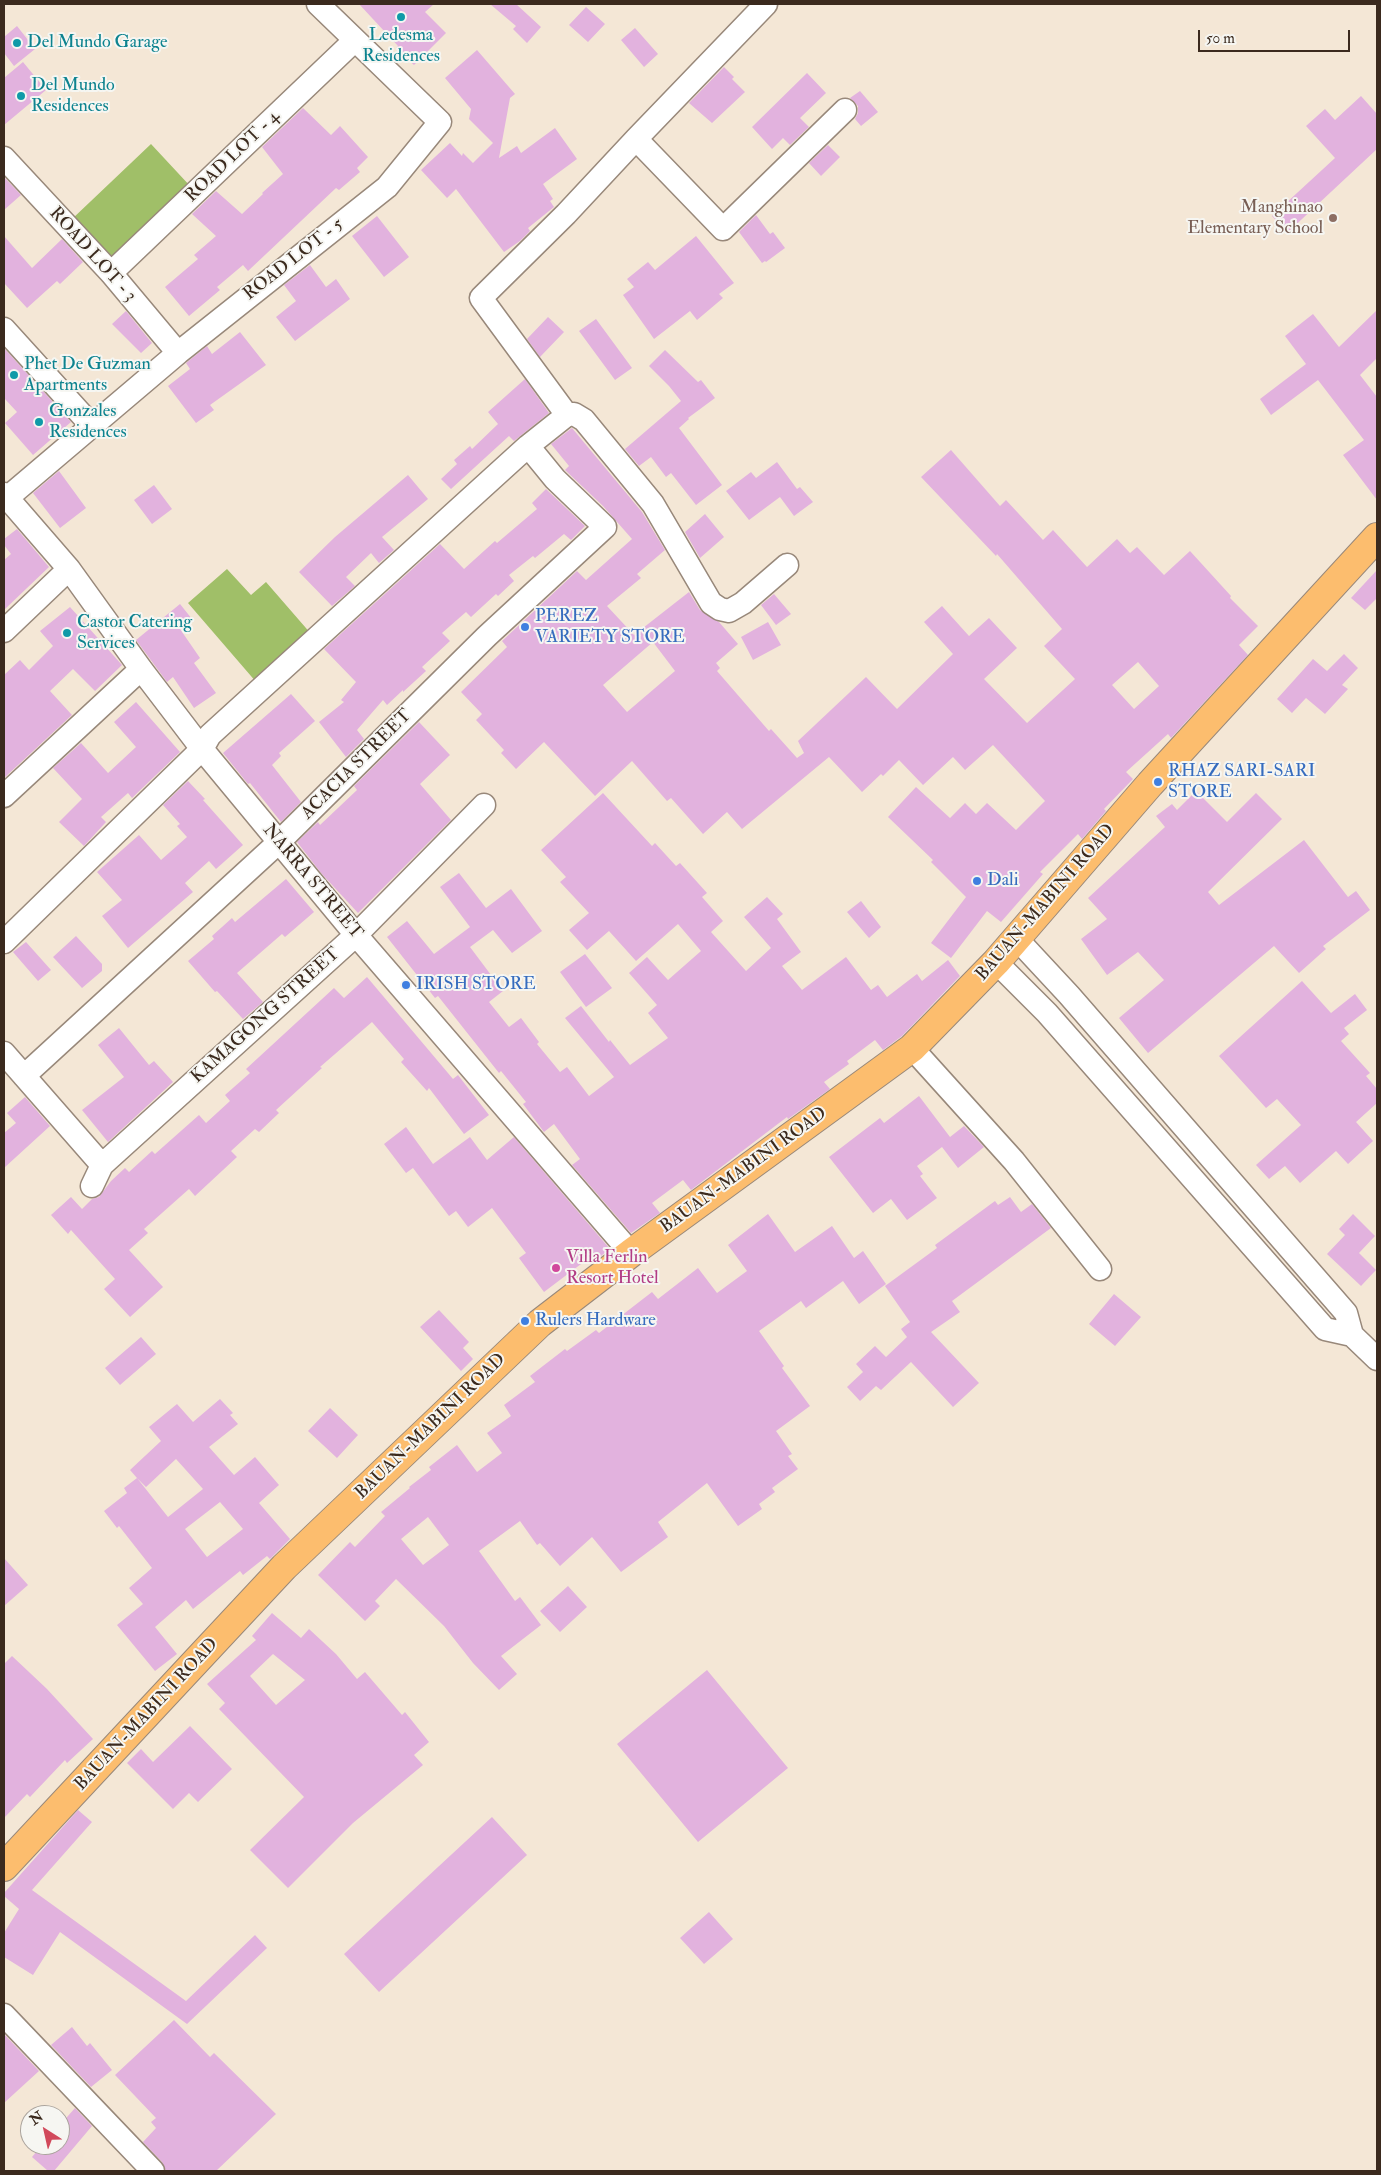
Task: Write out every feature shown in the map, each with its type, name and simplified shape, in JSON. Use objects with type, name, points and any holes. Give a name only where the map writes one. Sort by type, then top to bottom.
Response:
[{"type":"main road","name":"BAUAN-MABINI ROAD","points":[[4,1867],[284,1567],[540,1323],[631,1253],[912,1048],[996,962],[1150,784],[1377,537]]},
{"type":"street","name":"ROAD LOT - 5","points":[[6,496],[178,353],[387,187],[440,122],[354,41],[318,4]]},
{"type":"street","points":[[567,415],[481,298],[566,214],[766,4]]},
{"type":"street","name":"ROAD LOT - 4","points":[[111,273],[354,41]]},
{"type":"street","points":[[636,139],[722,229],[845,110]]},
{"type":"street","name":"ROAD LOT - 3","points":[[4,158],[111,273],[178,353]]},
{"type":"street","points":[[4,329],[92,426]]},
{"type":"street","points":[[4,942],[202,749],[210,735],[528,446],[567,415],[574,414],[584,420],[653,504],[711,603],[720,609],[729,611],[743,604],[787,565]]},
{"type":"street","name":"ACACIA STREET","points":[[24,1076],[279,842],[488,636],[605,527],[555,479],[528,446]]},
{"type":"street","name":"NARRA STREET","points":[[6,496],[68,569],[202,749],[356,935],[631,1253]]},
{"type":"street","points":[[4,631],[68,569]]},
{"type":"street","points":[[4,796],[141,669]]},
{"type":"street","name":"KAMAGONG STREET","points":[[92,1186],[102,1165],[356,935],[484,805]]},
{"type":"street","points":[[1016,938],[1069,995],[1346,1313],[1352,1335],[1377,1359]]},
{"type":"street","points":[[996,962],[1047,1013],[1325,1329],[1352,1335]]},
{"type":"street","points":[[912,1048],[1014,1161],[1100,1269]]},
{"type":"street","points":[[4,1053],[102,1165]]},
{"type":"street","points":[[4,2015],[153,2171]]},
{"type":"green space","points":[[151,144],[191,187],[110,263],[71,220]]},
{"type":"green space","points":[[227,569],[251,595],[266,582],[312,635],[257,683],[188,603]]},
{"type":"building","points":[[359,4],[434,4],[425,12],[446,33],[414,65],[396,48],[398,46]]},
{"type":"building","points":[[490,4],[516,4],[541,27],[527,43],[513,29],[516,26]]},
{"type":"building","points":[[586,7],[605,24],[588,42],[569,25]]},
{"type":"building","name":"Del Mundo Garage","points":[[17,26],[35,49],[14,66],[4,53],[4,37]]},
{"type":"building","points":[[635,28],[658,54],[644,67],[621,40]]},
{"type":"building","points":[[477,50],[515,94],[510,98],[499,158],[517,146],[521,153],[555,128],[577,159],[543,184],[553,199],[550,201],[554,207],[528,228],[530,231],[520,241],[504,252],[456,189],[447,198],[421,170],[450,143],[462,156],[463,153],[473,163],[493,143],[469,119],[471,109],[445,78]]},
{"type":"building","name":"Del Mundo Residences","points":[[23,62],[46,90],[4,125],[4,78]]},
{"type":"building","points":[[724,67],[734,77],[732,79],[745,92],[712,123],[689,103]]},
{"type":"building","points":[[807,73],[826,93],[800,118],[809,127],[790,145],[783,138],[772,149],[752,127]]},
{"type":"building","points":[[860,91],[878,112],[861,126],[855,119],[858,113],[858,106],[850,98]]},
{"type":"building","points":[[1361,96],[1377,114],[1377,149],[1287,233],[1272,216],[1335,158],[1306,126],[1325,109],[1335,120]]},
{"type":"building","points":[[303,108],[331,135],[340,126],[368,157],[357,168],[360,172],[339,190],[336,188],[248,271],[243,265],[217,287],[220,290],[189,316],[165,287],[198,259],[194,255],[216,236],[192,214],[216,191],[242,214],[263,194],[283,174],[262,147]]},
{"type":"building","points":[[828,145],[840,157],[821,176],[809,163]]},
{"type":"building","points":[[4,177],[21,195],[4,210]]},
{"type":"building","points":[[756,215],[770,234],[773,232],[785,248],[762,263],[739,232]]},
{"type":"building","points":[[377,216],[409,257],[384,277],[352,236]]},
{"type":"building","points":[[4,236],[32,268],[62,239],[83,262],[60,284],[57,281],[27,308],[4,283]]},
{"type":"building","points":[[696,236],[734,283],[719,294],[723,298],[697,320],[690,311],[654,339],[623,295],[634,287],[627,279],[648,262],[655,270]]},
{"type":"building","points":[[310,265],[326,287],[336,279],[350,299],[295,341],[276,317],[296,301],[284,285]]},
{"type":"building","points":[[1377,310],[1377,358],[1360,375],[1377,397],[1377,500],[1343,455],[1364,440],[1318,380],[1271,415],[1260,399],[1306,364],[1285,336],[1313,314],[1339,347]]},
{"type":"building","points":[[126,311],[152,343],[141,353],[112,324]]},
{"type":"building","points":[[548,317],[564,332],[540,357],[527,339]]},
{"type":"building","points":[[596,319],[632,368],[615,380],[579,331]]},
{"type":"building","points":[[240,332],[266,365],[210,405],[214,410],[196,423],[168,386],[190,369],[186,363],[207,346],[212,354]]},
{"type":"building","name":"Gonzales Residences","points":[[4,348],[71,422],[33,455],[5,423],[17,412],[4,398]]},
{"type":"building","points":[[665,350],[698,382],[701,380],[715,398],[688,418],[679,428],[722,485],[696,505],[671,473],[666,477],[651,457],[639,466],[625,449],[681,401],[649,366]]},
{"type":"building","points":[[525,379],[549,413],[514,441],[509,436],[451,489],[441,479],[457,464],[454,460],[470,446],[472,449],[498,424],[488,412]]},
{"type":"building","points":[[572,428],[642,512],[665,550],[637,574],[641,578],[607,606],[634,635],[689,592],[700,610],[719,622],[738,644],[716,663],[720,668],[717,671],[769,731],[771,729],[797,758],[804,753],[798,741],[866,677],[897,709],[953,654],[924,622],[942,606],[969,636],[989,618],[1017,648],[984,679],[1027,723],[1075,679],[1044,646],[1062,629],[997,554],[996,556],[921,477],[951,450],[1000,506],[1006,500],[1043,540],[1053,530],[1087,567],[1117,539],[1130,553],[1137,547],[1164,575],[1190,551],[1231,596],[1230,598],[1258,626],[1239,645],[1248,655],[1171,738],[1168,734],[1126,772],[1133,779],[1104,809],[1106,811],[1082,839],[1078,834],[1040,872],[1043,874],[1001,922],[987,911],[951,958],[931,943],[966,897],[931,862],[933,860],[888,817],[916,787],[950,818],[965,803],[976,814],[987,803],[1016,830],[1045,801],[993,745],[965,770],[953,757],[923,785],[899,760],[883,776],[881,774],[862,792],[829,757],[742,829],[727,812],[703,834],[671,798],[667,801],[632,761],[595,796],[544,742],[516,769],[501,753],[504,750],[476,720],[482,714],[461,692],[507,647],[502,641],[577,571],[586,580],[632,539],[603,506],[565,470],[569,466],[551,444]],"holes":[[[653,642],[675,671],[627,712],[603,685]],[[1138,662],[1159,686],[1134,709],[1112,685]]]},
{"type":"building","points":[[777,462],[797,489],[800,487],[813,502],[794,516],[780,497],[749,520],[726,491],[751,472],[756,478]]},
{"type":"building","points":[[59,471],[86,508],[60,528],[33,493]]},
{"type":"building","points":[[408,475],[428,499],[382,537],[394,550],[379,563],[371,553],[346,577],[355,586],[332,606],[299,572],[335,537]]},
{"type":"building","points":[[154,485],[172,509],[152,524],[134,500]]},
{"type":"building","points":[[546,489],[585,526],[571,540],[564,534],[535,558],[533,556],[509,575],[514,581],[498,596],[496,594],[471,617],[466,612],[442,633],[450,641],[422,667],[426,671],[403,692],[403,690],[387,705],[383,700],[357,730],[364,739],[346,757],[319,722],[344,702],[341,700],[356,682],[324,649],[440,544],[464,569],[495,541],[497,543],[537,509],[532,503]]},
{"type":"building","points":[[705,514],[724,537],[700,558],[685,532]]},
{"type":"building","points":[[17,529],[49,567],[4,610],[4,560],[11,554],[4,545],[4,539]]},
{"type":"building","points":[[1377,570],[1377,598],[1365,610],[1351,598]]},
{"type":"building","points":[[774,594],[791,614],[776,625],[761,605]]},
{"type":"building","points":[[180,604],[192,619],[180,629],[200,658],[194,663],[216,693],[194,708],[173,677],[167,682],[136,640]]},
{"type":"building","points":[[70,607],[122,665],[95,691],[73,669],[50,691],[72,715],[4,778],[4,675],[20,660],[29,670],[53,646],[40,631]]},
{"type":"building","points":[[768,622],[781,645],[753,660],[741,637]]},
{"type":"building","points":[[1344,654],[1358,668],[1342,685],[1348,689],[1325,714],[1306,698],[1292,713],[1277,699],[1313,659],[1327,671]]},
{"type":"building","points":[[291,694],[315,721],[279,753],[281,756],[272,765],[301,802],[281,822],[223,753]]},
{"type":"building","points":[[136,702],[180,752],[132,798],[128,793],[101,817],[106,822],[84,846],[59,822],[82,799],[53,768],[81,743],[108,773],[136,747],[114,722]]},
{"type":"building","points":[[419,722],[450,755],[420,784],[451,820],[358,913],[321,873],[297,842],[318,822],[320,825],[357,790],[354,786]]},
{"type":"building","points":[[188,781],[243,845],[216,869],[209,861],[185,883],[193,892],[128,948],[102,916],[122,900],[97,872],[139,835],[161,860],[187,837],[177,826],[180,824],[163,805]]},
{"type":"building","points":[[1196,791],[1227,822],[1256,793],[1282,819],[1208,892],[1219,905],[1304,840],[1348,897],[1356,891],[1370,910],[1323,946],[1326,949],[1299,973],[1274,946],[1148,1053],[1119,1018],[1164,980],[1138,952],[1107,975],[1081,939],[1107,919],[1088,898],[1165,827],[1156,816],[1172,804],[1177,810]]},
{"type":"building","points":[[603,793],[652,846],[655,843],[676,866],[680,863],[707,893],[702,897],[723,921],[711,932],[746,971],[771,948],[744,917],[767,897],[783,914],[777,919],[801,952],[782,966],[802,990],[846,957],[871,990],[878,985],[887,997],[917,974],[922,981],[948,960],[960,976],[902,1036],[883,1050],[875,1040],[847,1061],[849,1064],[824,1082],[830,1089],[788,1119],[787,1117],[691,1190],[683,1180],[652,1203],[660,1213],[631,1233],[572,1165],[580,1159],[554,1124],[544,1132],[523,1104],[526,1102],[501,1071],[499,1073],[438,996],[435,998],[387,937],[407,921],[434,954],[470,927],[440,887],[459,873],[486,908],[511,889],[542,931],[512,953],[493,930],[470,947],[503,991],[489,1002],[509,1027],[521,1018],[539,1042],[537,1044],[560,1072],[567,1067],[589,1096],[614,1077],[565,1018],[581,1006],[630,1065],[668,1038],[648,1013],[657,1005],[629,973],[647,957],[668,980],[701,951],[678,924],[636,961],[609,931],[587,950],[569,930],[589,913],[560,882],[566,877],[541,850]]},
{"type":"building","points":[[286,879],[314,912],[285,937],[282,934],[237,973],[263,1002],[243,1019],[217,991],[215,992],[188,961],[214,939],[212,936],[232,918],[235,922]]},
{"type":"building","points":[[861,901],[881,927],[869,938],[847,912]]},
{"type":"building","points":[[76,936],[102,964],[102,971],[82,988],[53,957]]},
{"type":"building","points":[[26,942],[51,970],[38,981],[13,952]]},
{"type":"building","points":[[585,954],[612,988],[586,1007],[560,972]]},
{"type":"building","points":[[367,977],[453,1079],[458,1075],[489,1115],[464,1134],[429,1088],[427,1091],[401,1062],[404,1059],[372,1022],[320,1067],[322,1068],[276,1110],[279,1113],[259,1132],[255,1129],[231,1151],[237,1157],[195,1196],[189,1189],[144,1229],[148,1233],[129,1250],[163,1287],[130,1317],[104,1289],[115,1279],[71,1230],[68,1234],[51,1215],[71,1197],[82,1209],[92,1199],[99,1197],[111,1181],[125,1168],[129,1172],[152,1151],[155,1154],[199,1115],[206,1123],[230,1101],[225,1095],[250,1073],[246,1069],[334,988],[344,998]]},
{"type":"building","points":[[1302,981],[1331,1013],[1355,994],[1367,1010],[1344,1028],[1349,1034],[1341,1041],[1370,1073],[1366,1076],[1377,1089],[1377,1103],[1356,1122],[1373,1141],[1348,1164],[1336,1151],[1300,1183],[1285,1166],[1269,1179],[1256,1165],[1301,1125],[1277,1099],[1266,1108],[1219,1056]]},
{"type":"building","points":[[119,1028],[149,1065],[154,1061],[173,1082],[108,1142],[82,1110],[124,1077],[98,1045]]},
{"type":"building","points":[[919,1096],[950,1137],[964,1126],[984,1147],[958,1168],[942,1147],[917,1166],[923,1174],[920,1176],[937,1198],[907,1220],[891,1199],[873,1213],[829,1157],[880,1118],[884,1123]]},
{"type":"building","points":[[25,1097],[50,1126],[4,1168],[4,1133],[16,1123],[7,1113]]},
{"type":"building","points":[[406,1127],[433,1164],[470,1137],[487,1160],[514,1137],[610,1249],[593,1262],[589,1258],[544,1292],[519,1258],[526,1253],[492,1208],[468,1227],[456,1211],[449,1216],[413,1168],[406,1173],[384,1144]]},
{"type":"building","points":[[1010,1197],[1021,1212],[1032,1204],[1051,1228],[952,1301],[960,1312],[931,1332],[979,1383],[953,1407],[911,1362],[881,1390],[876,1386],[860,1401],[847,1387],[863,1372],[856,1364],[875,1346],[886,1357],[907,1337],[901,1329],[910,1322],[885,1286],[937,1248],[935,1245],[995,1201],[998,1205]]},
{"type":"building","points":[[768,1214],[795,1252],[832,1226],[854,1258],[863,1251],[886,1284],[859,1304],[843,1281],[806,1308],[801,1301],[759,1331],[784,1366],[782,1368],[810,1406],[776,1431],[792,1454],[788,1456],[798,1469],[772,1488],[775,1492],[759,1504],[762,1509],[738,1526],[707,1483],[658,1522],[668,1537],[621,1572],[592,1537],[560,1566],[540,1543],[537,1545],[520,1521],[479,1551],[515,1601],[520,1597],[541,1625],[501,1656],[517,1674],[499,1690],[473,1663],[444,1626],[396,1579],[375,1601],[380,1606],[365,1621],[318,1575],[350,1542],[355,1547],[385,1516],[381,1512],[431,1470],[429,1467],[457,1445],[477,1472],[502,1453],[487,1433],[511,1416],[504,1405],[535,1382],[530,1376],[565,1349],[567,1351],[596,1330],[599,1333],[652,1292],[658,1299],[698,1268],[717,1293],[747,1271],[728,1245]],"holes":[[[428,1517],[449,1545],[423,1565],[401,1539]]]},
{"type":"building","points":[[1353,1214],[1375,1236],[1359,1253],[1376,1270],[1361,1286],[1327,1254],[1345,1235],[1339,1229]]},
{"type":"building","points":[[1114,1294],[1141,1317],[1115,1346],[1089,1324]]},
{"type":"building","points":[[439,1310],[469,1342],[463,1348],[473,1359],[461,1371],[420,1327]]},
{"type":"building","points":[[141,1337],[156,1354],[120,1385],[105,1368]]},
{"type":"building","points":[[220,1399],[233,1413],[230,1415],[238,1424],[209,1447],[234,1475],[255,1457],[279,1485],[259,1503],[290,1539],[270,1559],[267,1556],[243,1575],[240,1571],[193,1609],[186,1600],[155,1627],[177,1654],[155,1671],[117,1625],[143,1604],[129,1588],[152,1568],[119,1526],[117,1528],[104,1511],[127,1493],[124,1488],[137,1478],[130,1470],[161,1441],[149,1427],[177,1404],[193,1422]],"holes":[[[176,1459],[203,1489],[168,1517],[137,1478],[146,1487]],[[220,1502],[243,1529],[207,1557],[185,1529]]]},
{"type":"building","points":[[330,1408],[358,1435],[337,1458],[308,1431]]},
{"type":"building","points":[[4,1558],[28,1585],[4,1606]]},
{"type":"building","points":[[568,1586],[587,1607],[560,1632],[540,1611]]},
{"type":"building","points":[[272,1613],[301,1638],[309,1629],[336,1654],[357,1679],[365,1672],[402,1715],[405,1712],[429,1742],[414,1755],[423,1765],[353,1823],[288,1888],[250,1850],[304,1797],[219,1709],[225,1703],[207,1684],[256,1640],[252,1636]],"holes":[[[273,1654],[305,1680],[276,1705],[250,1676]]]},
{"type":"building","points":[[12,1656],[47,1689],[93,1739],[67,1763],[65,1760],[30,1797],[27,1794],[4,1818],[4,1664]]},
{"type":"building","points":[[707,1670],[788,1768],[698,1842],[617,1744]]},
{"type":"building","points":[[190,1726],[232,1769],[198,1802],[189,1793],[173,1809],[127,1763],[141,1749],[153,1762]]},
{"type":"building","points":[[78,1810],[92,1822],[32,1890],[186,2001],[255,1935],[267,1948],[187,2024],[60,1932],[33,1975],[4,1957],[4,1933],[19,1909],[4,1896],[4,1893]]},
{"type":"building","points":[[492,1817],[527,1855],[379,1992],[344,1954]]},
{"type":"building","points":[[709,1912],[733,1939],[704,1964],[680,1938]]},
{"type":"building","points":[[174,2020],[210,2057],[214,2053],[276,2114],[216,2171],[166,2171],[162,2162],[143,2142],[156,2128],[151,2122],[156,2118],[115,2075]]},
{"type":"building","points":[[72,2027],[87,2046],[90,2043],[112,2070],[91,2087],[51,2045]]},
{"type":"building","points":[[4,2034],[39,2071],[4,2103]]},
{"type":"building","points":[[75,2108],[92,2126],[70,2152],[70,2114]]},
{"type":"building","points":[[34,2155],[68,2155],[54,2171],[48,2171],[32,2157]]},
{"type":"place","name":"Ledesma Residences","points":[[401,17]]},
{"type":"place","name":"Del Mundo Garage","points":[[17,43]]},
{"type":"place","name":"Del Mundo Residences","points":[[21,96]]},
{"type":"place","name":"Manghinao Elementary School","points":[[1333,218]]},
{"type":"place","name":"Phet De Guzman Apartments","points":[[14,375]]},
{"type":"place","name":"Gonzales Residences","points":[[39,422]]},
{"type":"place","name":"PEREZ VARIETY STORE","points":[[525,627]]},
{"type":"place","name":"Castor Catering Services","points":[[67,633]]},
{"type":"place","name":"RHAZ SARI-SARI STORE","points":[[1158,782]]},
{"type":"place","name":"Dali","points":[[977,881]]},
{"type":"place","name":"IRISH STORE","points":[[406,985]]},
{"type":"place","name":"Villa Ferlin Resort Hotel","points":[[556,1268]]},
{"type":"place","name":"Rulers Hardware","points":[[525,1321]]}]
